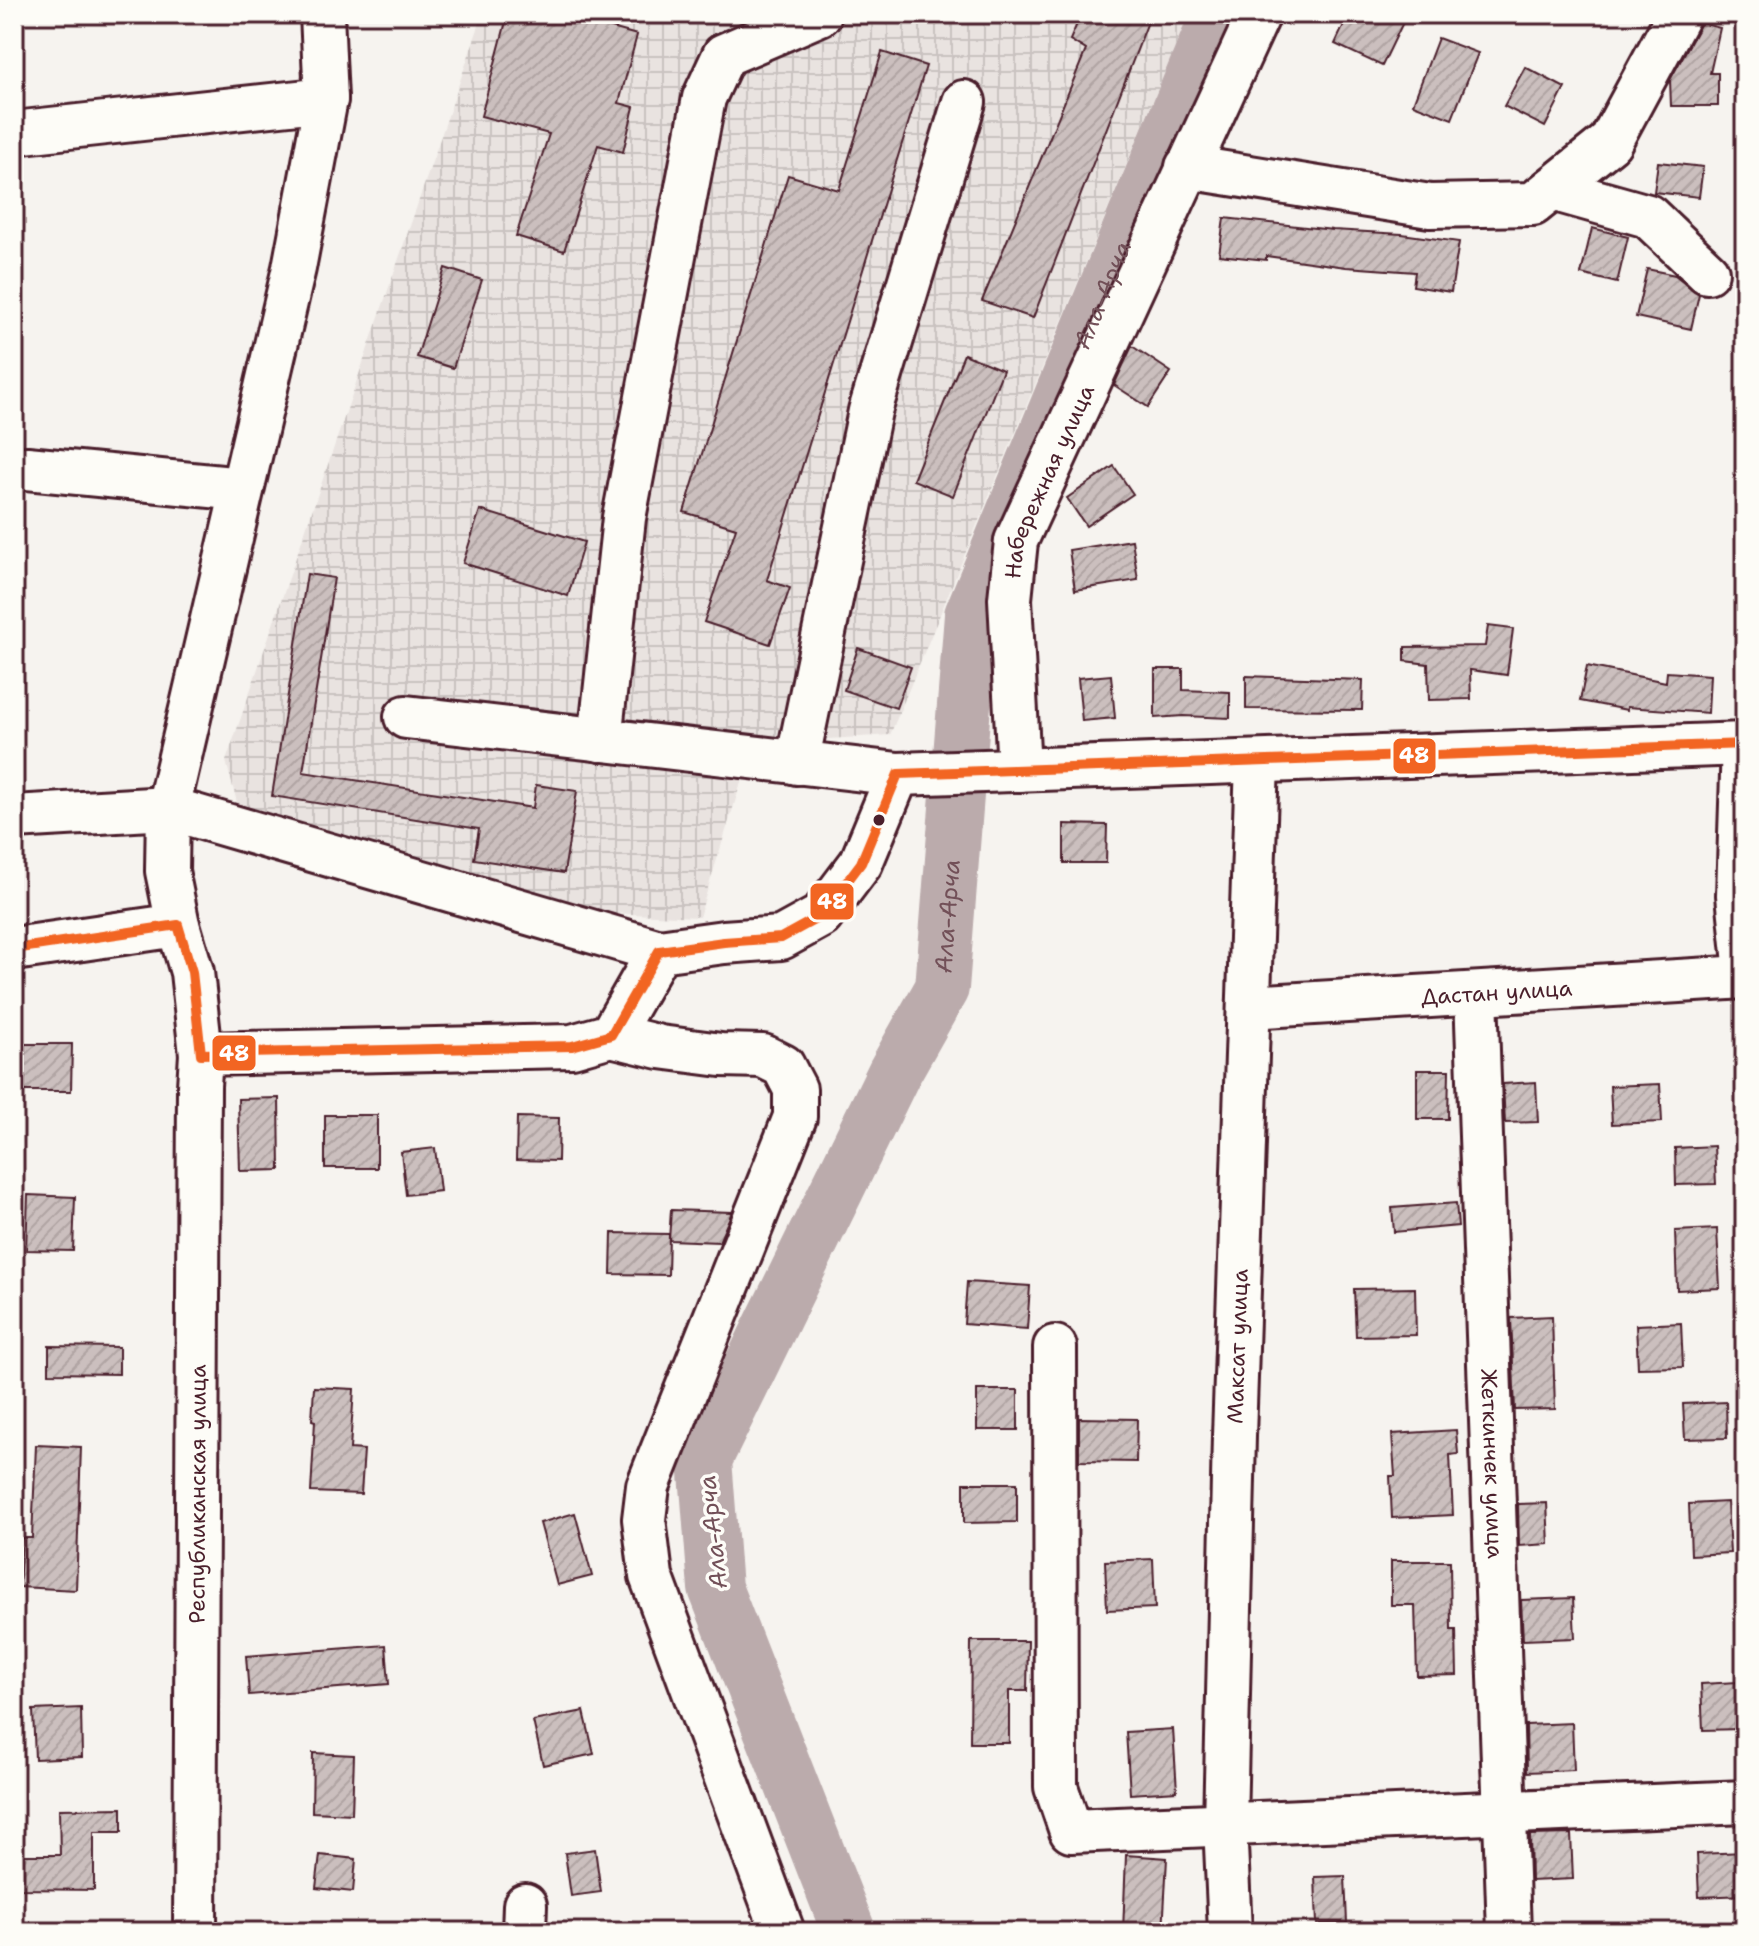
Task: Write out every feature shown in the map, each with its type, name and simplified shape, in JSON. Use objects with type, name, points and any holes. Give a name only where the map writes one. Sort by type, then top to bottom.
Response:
[{"type":"street","name":"Республиканская улица","points":[[195,1932],[201,1054],[192,972],[167,871],[168,808],[294,268],[326,99],[322,14]]},
{"type":"street","points":[[600,740],[624,518],[704,98],[724,55],[820,14]]},
{"type":"street","name":"Набережная улица","points":[[1019,770],[1010,599],[1016,541],[1259,14]]},
{"type":"street","points":[[1187,167],[1430,206],[1533,204],[1610,142],[1679,14]]},
{"type":"street","points":[[14,133],[326,99]]},
{"type":"street","points":[[797,763],[870,411],[964,102]]},
{"type":"street","points":[[1552,189],[1648,216],[1707,272]]},
{"type":"street","points":[[14,469],[242,489]]},
{"type":"street","points":[[406,717],[898,774],[1744,744],[1742,896],[1745,963]]},
{"type":"street","name":"Максат улица","points":[[1230,1932],[1225,1824],[1234,1420],[1257,762]]},
{"type":"street","points":[[14,817],[168,808],[659,951],[781,938],[821,916],[861,863],[898,774]]},
{"type":"street","points":[[14,949],[178,925]]},
{"type":"street","points":[[611,1035],[659,951]]},
{"type":"street","name":"Дастан улица","points":[[1249,1007],[1745,977]]},
{"type":"street","name":"Жеткинчек улица","points":[[1476,994],[1509,1932]]},
{"type":"street","points":[[201,1054],[572,1046],[611,1035],[660,1047],[721,1055],[763,1056],[783,1066],[795,1089],[795,1117],[648,1486],[644,1519],[651,1576],[783,1932]]},
{"type":"street","points":[[1055,1347],[1056,1787],[1071,1831],[1745,1802]]},
{"type":"shaded area","points":[[483,14],[1189,14],[890,735],[753,744],[699,917],[563,911],[239,810],[226,761]]},
{"type":"building","points":[[508,14],[561,14],[637,35],[619,103],[634,107],[623,152],[598,145],[564,251],[516,236],[549,134],[481,116]]},
{"type":"building","points":[[1081,14],[1151,14],[1033,318],[982,301],[1086,50],[1070,40]]},
{"type":"building","points":[[1349,14],[1407,14],[1382,66],[1335,44]]},
{"type":"building","points":[[1701,23],[1720,28],[1710,73],[1718,73],[1718,106],[1671,106],[1670,80]]},
{"type":"building","points":[[1438,38],[1478,53],[1452,119],[1413,104]]},
{"type":"building","points":[[882,52],[926,66],[767,580],[790,588],[770,644],[704,622],[736,528],[684,512],[788,175],[839,190]]},
{"type":"building","points":[[1525,67],[1565,88],[1545,127],[1504,106]]},
{"type":"building","points":[[1658,162],[1703,167],[1699,197],[1654,192]]},
{"type":"building","points":[[1224,218],[1459,242],[1451,292],[1413,286],[1415,272],[1266,256],[1266,260],[1219,255]]},
{"type":"building","points":[[1592,228],[1628,237],[1617,283],[1581,274]]},
{"type":"building","points":[[445,268],[482,280],[453,368],[417,357]]},
{"type":"building","points":[[1647,269],[1675,275],[1699,294],[1691,329],[1636,317]]},
{"type":"building","points":[[1132,346],[1171,372],[1148,407],[1114,385]]},
{"type":"building","points":[[964,354],[1003,370],[953,496],[913,480]]},
{"type":"building","points":[[1114,466],[1133,494],[1086,526],[1067,498]]},
{"type":"building","points":[[480,510],[584,542],[568,596],[463,563]]},
{"type":"building","points":[[1132,540],[1138,580],[1075,590],[1069,550]]},
{"type":"building","points":[[307,574],[334,578],[303,772],[533,808],[536,785],[577,791],[564,873],[474,859],[479,829],[272,796]]},
{"type":"building","points":[[1488,626],[1513,629],[1507,675],[1470,670],[1471,699],[1429,700],[1428,664],[1405,661],[1405,647],[1485,646]]},
{"type":"building","points":[[858,648],[911,667],[896,708],[844,690]]},
{"type":"building","points":[[1587,666],[1666,682],[1667,672],[1710,675],[1708,713],[1627,707],[1627,710],[1580,701]]},
{"type":"building","points":[[1155,669],[1183,669],[1183,690],[1230,692],[1230,718],[1155,718]]},
{"type":"building","points":[[1111,675],[1115,718],[1082,721],[1078,678]]},
{"type":"building","points":[[1246,676],[1363,680],[1362,710],[1246,709]]},
{"type":"building","points":[[1064,824],[1107,825],[1106,863],[1064,863]]},
{"type":"building","points":[[19,1044],[72,1044],[71,1091],[19,1091]]},
{"type":"building","points":[[1417,1070],[1449,1070],[1448,1119],[1417,1119]]},
{"type":"building","points":[[1536,1082],[1538,1122],[1505,1123],[1503,1084]]},
{"type":"building","points":[[1660,1084],[1662,1122],[1612,1124],[1610,1086]]},
{"type":"building","points":[[279,1098],[280,1170],[240,1171],[238,1099]]},
{"type":"building","points":[[325,1115],[377,1115],[377,1168],[325,1168]]},
{"type":"building","points":[[517,1117],[559,1118],[558,1161],[516,1160]]},
{"type":"building","points":[[1714,1146],[1716,1184],[1676,1185],[1675,1148]]},
{"type":"building","points":[[435,1148],[440,1191],[406,1195],[401,1152]]},
{"type":"building","points":[[28,1195],[75,1197],[73,1251],[26,1250]]},
{"type":"building","points":[[1456,1203],[1458,1226],[1394,1232],[1392,1208]]},
{"type":"building","points":[[671,1210],[732,1212],[719,1242],[669,1240]]},
{"type":"building","points":[[1717,1229],[1720,1288],[1677,1290],[1675,1231]]},
{"type":"building","points":[[612,1233],[669,1234],[668,1275],[611,1274]]},
{"type":"building","points":[[967,1282],[1030,1286],[1027,1329],[964,1324]]},
{"type":"building","points":[[1415,1288],[1416,1335],[1356,1336],[1354,1289]]},
{"type":"building","points":[[1552,1316],[1555,1409],[1515,1410],[1511,1318]]},
{"type":"building","points":[[1681,1323],[1683,1367],[1638,1368],[1636,1325]]},
{"type":"building","points":[[49,1346],[119,1347],[119,1374],[49,1373]]},
{"type":"building","points":[[314,1387],[354,1389],[350,1449],[364,1450],[361,1494],[311,1492]]},
{"type":"building","points":[[977,1390],[1018,1390],[1018,1430],[977,1430]]},
{"type":"building","points":[[1726,1402],[1727,1438],[1685,1439],[1683,1404]]},
{"type":"building","points":[[1079,1418],[1137,1419],[1136,1462],[1079,1461]]},
{"type":"building","points":[[1456,1430],[1458,1454],[1450,1455],[1453,1515],[1392,1518],[1390,1476],[1395,1476],[1392,1434]]},
{"type":"building","points":[[36,1445],[81,1447],[76,1590],[19,1587],[22,1538],[32,1538]]},
{"type":"building","points":[[964,1483],[1017,1483],[1017,1522],[964,1523]]},
{"type":"building","points":[[1727,1502],[1730,1553],[1691,1555],[1689,1504]]},
{"type":"building","points":[[1547,1503],[1549,1544],[1519,1546],[1518,1504]]},
{"type":"building","points":[[575,1513],[592,1576],[557,1585],[540,1523]]},
{"type":"building","points":[[1153,1559],[1155,1608],[1107,1610],[1105,1561]]},
{"type":"building","points":[[1391,1561],[1450,1561],[1451,1630],[1456,1630],[1457,1675],[1417,1676],[1415,1605],[1391,1605]]},
{"type":"building","points":[[1573,1598],[1575,1638],[1523,1640],[1521,1600]]},
{"type":"building","points":[[971,1641],[1028,1641],[1027,1691],[1009,1691],[1009,1743],[970,1743]]},
{"type":"building","points":[[386,1645],[389,1684],[249,1695],[246,1656]]},
{"type":"building","points":[[1738,1682],[1740,1729],[1703,1730],[1701,1684]]},
{"type":"building","points":[[81,1708],[82,1757],[35,1759],[33,1710]]},
{"type":"building","points":[[584,1711],[594,1754],[543,1765],[533,1721]]},
{"type":"building","points":[[1572,1723],[1574,1770],[1527,1772],[1526,1725]]},
{"type":"building","points":[[1173,1729],[1177,1791],[1130,1794],[1126,1732]]},
{"type":"building","points":[[313,1753],[354,1755],[352,1814],[312,1812]]},
{"type":"building","points":[[122,1808],[122,1832],[94,1832],[94,1890],[20,1889],[20,1855],[60,1855],[59,1809]]},
{"type":"building","points":[[1571,1834],[1573,1879],[1531,1881],[1530,1835]]},
{"type":"building","points":[[595,1849],[601,1892],[571,1896],[565,1853]]},
{"type":"building","points":[[1745,1852],[1745,1895],[1699,1897],[1697,1854]]},
{"type":"building","points":[[320,1855],[356,1859],[353,1892],[316,1888]]},
{"type":"building","points":[[1126,1855],[1167,1858],[1163,1932],[1123,1932]]},
{"type":"building","points":[[1345,1876],[1347,1923],[1317,1924],[1315,1877]]},
{"type":"waterway","name":"Ала-Арча","points":[[849,1932],[715,1588],[705,1460],[894,1073],[942,988],[971,615],[1218,14]]},
{"type":"transit line","name":"48","points":[[14,949],[178,925],[192,972],[201,1054],[572,1046],[611,1035],[659,951],[781,938],[821,916],[861,863],[898,774],[1745,744]]}]
